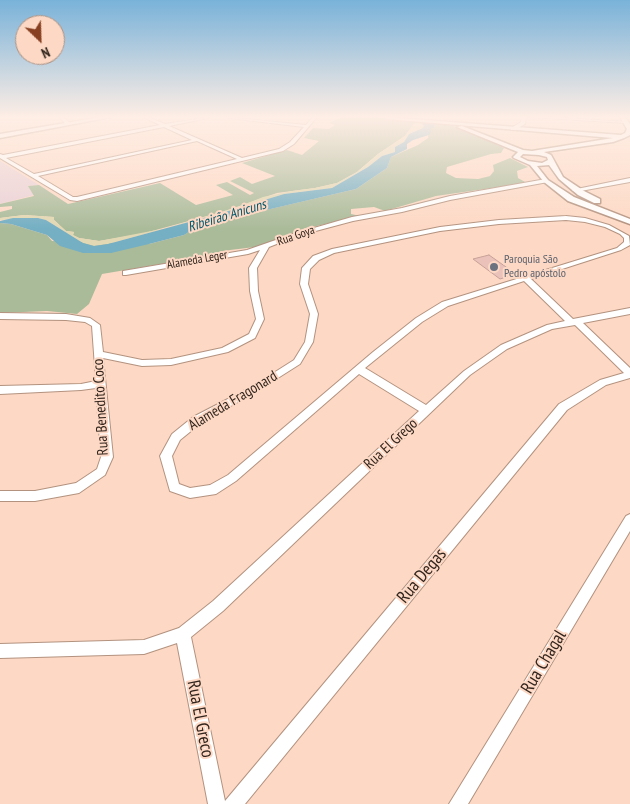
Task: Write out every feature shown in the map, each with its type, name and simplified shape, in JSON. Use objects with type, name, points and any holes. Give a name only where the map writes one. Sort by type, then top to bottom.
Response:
[{"type":"street","points":[[33,176],[131,155]]},
{"type":"street","points":[[230,155],[243,160]]},
{"type":"street","points":[[1,156],[72,199],[77,199],[264,155]]},
{"type":"street","points":[[518,155],[516,157],[521,161],[532,164],[551,160],[561,155]]},
{"type":"street","points":[[539,155],[551,160],[561,178],[575,190],[587,197],[630,214]]},
{"type":"street","points":[[532,164],[546,181],[571,199],[630,222]]},
{"type":"street","points":[[575,190],[630,180]]},
{"type":"street","name":"Rua Goya","points":[[98,354],[142,363],[171,362],[226,350],[252,336],[260,319],[254,291],[254,268],[266,246],[294,235],[352,219],[402,210],[450,198],[546,181]]},
{"type":"street","name":"Alameda Fragonard","points":[[566,218],[585,220],[626,231],[628,243],[619,249],[445,304],[419,320],[359,369],[232,478],[212,490],[190,493],[174,487],[166,456],[176,437],[197,420],[256,388],[297,362],[309,342],[314,314],[304,284],[306,268],[316,258],[332,251],[440,230],[499,222],[566,218]]},
{"type":"street","points":[[607,226],[621,219]]},
{"type":"street","name":"Alameda Leger","points":[[126,272],[248,252],[266,246]]},
{"type":"street","points":[[526,279],[630,374]]},
{"type":"street","name":"Rua El Grego","points":[[183,634],[218,606],[467,373],[504,347],[550,327],[630,311]]},
{"type":"street","name":"Rua Benedito Coco","points":[[0,316],[66,317],[87,320],[96,325],[107,457],[101,472],[79,488],[35,496],[0,496]]},
{"type":"street","points":[[359,369],[427,411]]},
{"type":"street","name":"Rua Degas","points":[[233,804],[563,406],[603,382],[630,374]]},
{"type":"street","points":[[0,390],[81,387],[100,384]]},
{"type":"street","name":"Rua Chagal","points":[[458,804],[630,520]]},
{"type":"street","points":[[0,651],[144,647],[183,634]]},
{"type":"street","name":"Rua El Greco","points":[[183,634],[217,804]]},
{"type":"shaded area","points":[[0,161],[39,185],[28,186],[34,195],[0,204]]},
{"type":"green space","points":[[271,155],[377,155],[357,172],[337,183],[277,193],[222,212],[141,234],[99,241],[79,238],[73,235],[74,232],[66,231],[54,220],[54,217],[24,215],[0,218],[0,212],[12,209],[12,206],[0,207],[0,204],[34,196],[28,186],[39,185],[68,204],[160,183],[196,205],[233,195],[216,185],[227,182],[250,195],[254,193],[230,181],[240,177],[252,184],[275,176],[242,163]]},
{"type":"green space","points":[[397,155],[489,155],[447,167],[446,173],[456,178],[478,179],[490,176],[494,171],[493,165],[510,158],[528,167],[517,171],[518,178],[527,183],[436,196],[385,211],[374,207],[351,209],[351,214],[360,216],[308,228],[255,247],[102,274],[89,304],[77,314],[47,311],[0,313],[0,223],[11,224],[47,235],[52,241],[149,244],[184,235],[197,226],[356,189],[387,168],[391,157]]},
{"type":"sand","points":[[377,155],[387,155],[332,188],[284,194],[222,213],[108,244],[94,246],[83,243],[46,220],[38,218],[0,220],[0,218],[24,215],[54,217],[54,220],[66,231],[74,232],[73,235],[79,238],[99,241],[162,229],[238,207],[263,197],[337,183],[357,172]]},
{"type":"water","name":"Ribeirão Anicuns","points":[[396,155],[391,157],[387,168],[356,189],[198,226],[184,235],[111,253],[83,253],[60,246],[47,235],[11,224],[0,223],[0,221],[13,218],[38,218],[46,220],[83,243],[94,246],[108,244],[284,194],[332,188],[368,167],[382,156]]},
{"type":"building","name":"Paroquia São Pedro apóstolo","points":[[489,255],[516,274],[500,279],[473,259]]},
{"type":"place","name":"Paroquia São Pedro apóstolo","points":[[494,267]]}]
